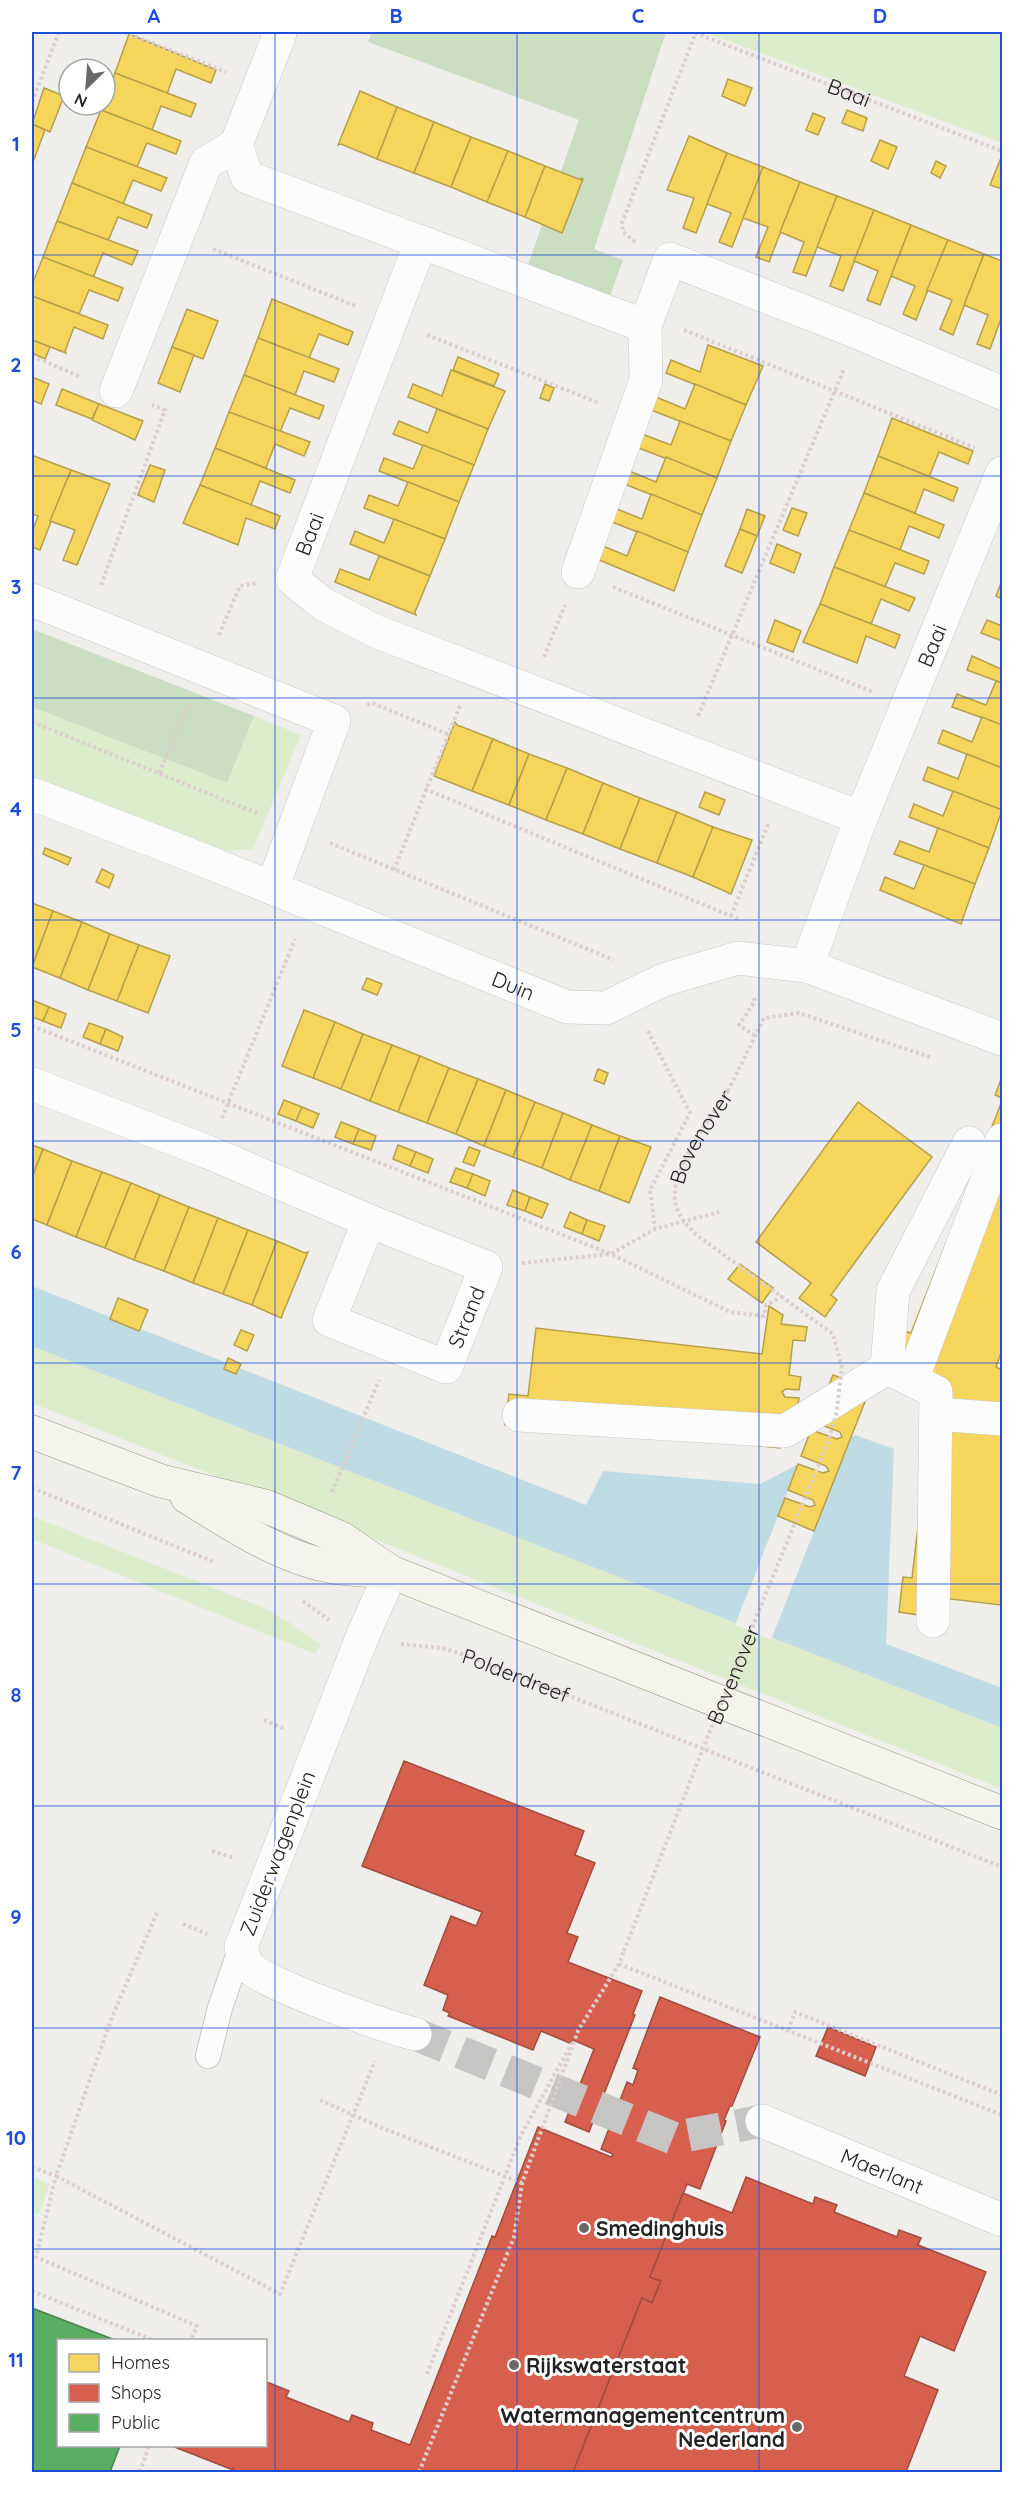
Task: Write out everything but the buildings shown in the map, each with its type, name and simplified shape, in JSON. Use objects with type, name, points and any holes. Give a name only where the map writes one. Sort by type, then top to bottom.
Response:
[{"type":"street","points":[[116,391],[206,163],[236,145],[280,34],[277,32]]},
{"type":"street","points":[[236,145],[247,177],[645,326]]},
{"type":"street","name":"Baai","points":[[421,242],[292,579],[322,603],[375,631],[861,818]]},
{"type":"street","points":[[578,572],[646,380],[645,326],[670,259],[859,333],[1002,393]]},
{"type":"street","name":"Baai","points":[[807,966],[861,818],[907,706],[992,462]]},
{"type":"street","points":[[32,600],[334,721],[272,888]]},
{"type":"street","name":"Duin","points":[[32,794],[567,1007],[606,1008],[663,980],[738,958],[807,966],[1002,1039]]},
{"type":"street","name":"Strand","points":[[32,1084],[208,1152],[369,1221],[486,1267],[446,1367],[329,1320],[369,1221]]},
{"type":"street","points":[[519,1415],[785,1431],[899,1374],[1002,1140]]},
{"type":"street","points":[[899,1374],[893,1291],[969,1143]]},
{"type":"street","points":[[899,1374],[936,1392],[933,1621]]},
{"type":"street","points":[[936,1414],[1002,1419]]},
{"type":"street","points":[[32,1432],[161,1481],[265,1506],[341,1538],[391,1572],[1002,1813]]},
{"type":"street","name":"Zuiderwagenplein","points":[[391,1572],[363,1635],[241,1947],[247,1966],[267,1980],[402,2030]]},
{"type":"street","name":"Maerlant","points":[[762,2121],[1002,2220]]},
{"type":"lane","points":[[208,2056],[220,2008],[241,1947]]},
{"type":"path","points":[[32,102],[59,32]]},
{"type":"path","points":[[124,32],[260,85]]},
{"type":"path","name":"Baai","points":[[670,259],[629,239],[623,232],[622,223],[696,32],[1002,151]]},
{"type":"path","points":[[645,326],[677,327],[835,391],[992,462]]},
{"type":"path","points":[[684,750],[859,333]]},
{"type":"path","points":[[32,356],[165,410],[87,623]]},
{"type":"path","points":[[530,690],[578,572],[907,706]]},
{"type":"path","points":[[394,870],[425,789],[476,669]]},
{"type":"path","points":[[334,721],[372,703],[448,734]]},
{"type":"path","points":[[32,722],[663,980]]},
{"type":"path","points":[[731,916],[782,788]]},
{"type":"path","points":[[425,789],[741,920]]},
{"type":"path","points":[[208,1152],[310,903]]},
{"type":"path","points":[[630,995],[690,1113],[650,1190],[655,1229]]},
{"type":"path","points":[[755,1001],[739,1025],[755,1036]]},
{"type":"path","name":"Bovenover","points":[[578,2031],[619,1964],[713,1723],[828,1442],[836,1415],[842,1368],[833,1334],[698,1236],[686,1224],[677,1209],[674,1189],[680,1168],[728,1091],[764,1018],[799,1013],[933,1058]]},
{"type":"path","points":[[32,1026],[611,1254],[730,1312],[764,1316],[766,1305],[783,1296]]},
{"type":"path","points":[[486,1267],[611,1254],[655,1229],[719,1212]]},
{"type":"path","points":[[335,1485],[369,1405]]},
{"type":"path","points":[[32,1488],[215,1562]]},
{"type":"path","name":"Polderdreef","points":[[299,1599],[328,1620],[363,1635],[396,1644],[442,1648],[471,1657],[1002,1867]]},
{"type":"path","points":[[157,1913],[112,2017],[56,2176],[36,2257],[197,2326],[191,2339]]},
{"type":"path","points":[[619,1964],[1002,2115]]},
{"type":"path","points":[[788,2030],[795,2012],[1002,2095]]},
{"type":"path","points":[[32,2167],[56,2176],[280,2294],[353,2116],[402,2030]]},
{"type":"path","points":[[427,2374],[521,2135],[578,2031]]},
{"type":"path","points":[[419,2472],[514,2237],[522,2183],[578,2031]]},
{"type":"path","points":[[320,2100],[353,2116],[522,2183]]},
{"type":"path","points":[[32,2291],[151,2339]]},
{"type":"path","points":[[140,2472],[148,2447]]},
{"type":"green space","points":[[372,32],[666,32],[594,249],[623,260],[610,296],[528,265],[579,120],[368,42]]},
{"type":"green space","points":[[710,32],[1002,32],[1002,143],[710,34]]},
{"type":"green space","points":[[32,629],[254,716],[227,783],[32,707]]},
{"type":"green space","points":[[32,707],[226,783],[254,716],[301,735],[253,849],[224,851],[32,776]]},
{"type":"green space","points":[[32,1346],[1002,1728],[1002,1789],[32,1403]]},
{"type":"green space","points":[[32,1516],[264,1608],[292,1624],[321,1645],[315,1654],[32,1539]]},
{"type":"green space","points":[[32,2177],[50,2184],[38,2215],[32,2212]]},
{"type":"water","points":[[32,1286],[586,1505],[603,1471],[760,1484],[855,1435],[894,1449],[886,1644],[1002,1688],[1002,1728],[32,1346]]},
{"type":"pier","points":[[853,1433],[771,1640],[735,1625],[800,1460]]},
{"type":"tunnel","points":[[415,2034],[673,2138],[762,2121]]},
{"type":"place","name":"Smedinghuis","points":[[584,2228]]},
{"type":"place","name":"Rijkswaterstaat","points":[[514,2365]]},
{"type":"place","name":"Watermanagementcentrum Nederland","points":[[797,2427]]}]
